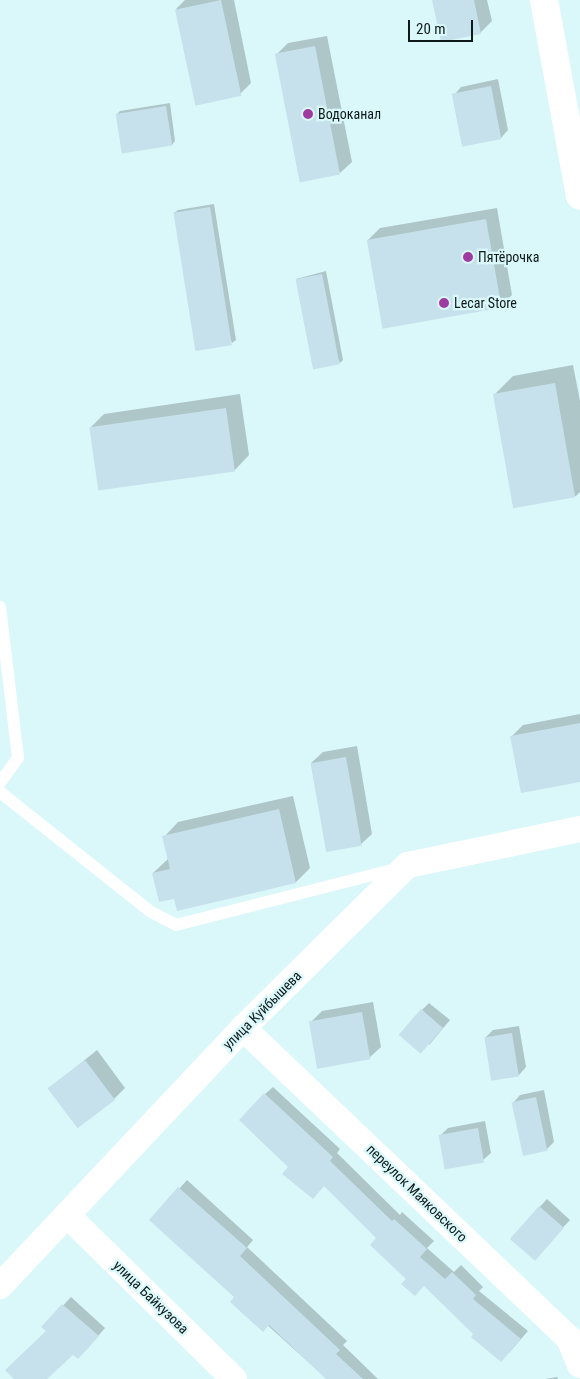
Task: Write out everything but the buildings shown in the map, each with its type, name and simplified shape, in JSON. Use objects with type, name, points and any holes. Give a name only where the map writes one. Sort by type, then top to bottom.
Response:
[{"type":"main road","points":[[544,0],[580,196]]},
{"type":"street","points":[[408,865],[580,828]]},
{"type":"street","name":"улица Куйбышева","points":[[0,1286],[243,1028],[408,865]]},
{"type":"street","name":"переулок Маяковского","points":[[243,1028],[570,1338],[580,1365]]},
{"type":"street","name":"улица Байкузова","points":[[67,1216],[234,1379]]},
{"type":"lane","points":[[0,607],[18,758],[0,783]]},
{"type":"lane","points":[[0,792],[150,912],[176,925],[408,865]]},
{"type":"place","name":"Водоканал","points":[[308,114]]},
{"type":"place","name":"Пятёрочка","points":[[468,257]]},
{"type":"place","name":"Lecar Store","points":[[444,303]]}]
